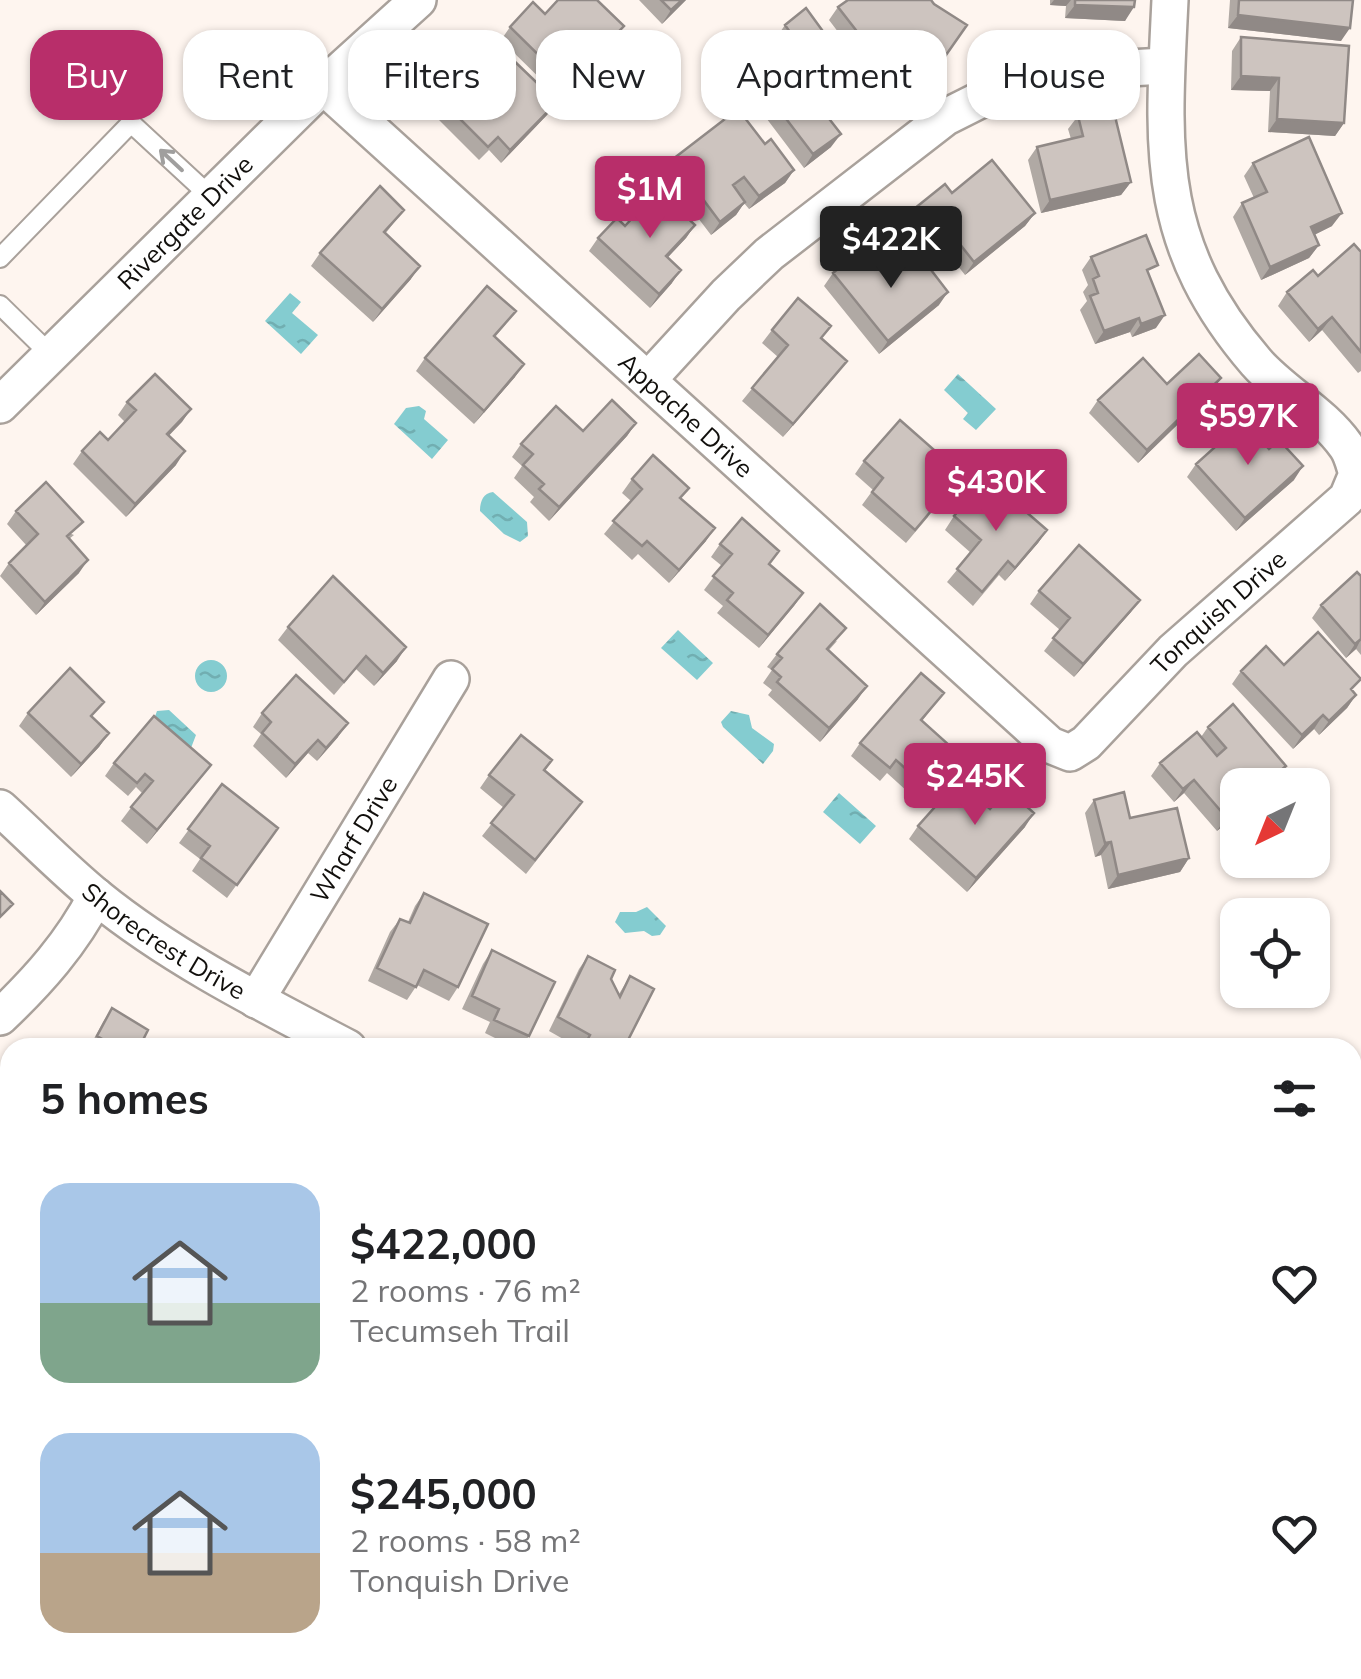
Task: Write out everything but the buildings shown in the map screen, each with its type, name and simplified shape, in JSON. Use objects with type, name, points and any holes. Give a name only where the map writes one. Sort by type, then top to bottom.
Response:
[{"type":"street","name":"Rivergate Drive","points":[[328,81],[418,0]]},
{"type":"street","points":[[648,380],[726,295],[770,254],[946,117],[1016,82],[1055,72],[1165,66],[1170,0]]},
{"type":"street","name":"Tonquish Drive","points":[[1050,745],[1070,754],[1086,744],[1174,651],[1348,498],[1357,474],[1348,448],[1258,364],[1224,320],[1192,267],[1167,174],[1165,66]]},
{"type":"street","name":"Appache Drive","points":[[328,91],[1050,745]]},
{"type":"street","name":"Rivergate Drive","points":[[0,405],[289,120]]},
{"type":"street","name":"Wharf Drive","points":[[256,1000],[450,680]]},
{"type":"street","name":"Shorecrest Drive","points":[[0,808],[96,896],[174,950],[329,1038]]},
{"type":"street","points":[[0,1018],[68,944],[96,896]]},
{"type":"lane","points":[[0,258],[130,122],[211,197]]},
{"type":"lane","points":[[0,305],[51,355]]},
{"type":"water","points":[[290,293],[301,302],[292,313],[318,335],[301,354],[265,321]]},
{"type":"water","points":[[958,374],[996,409],[976,430],[963,419],[968,413],[944,390]]},
{"type":"water","points":[[419,406],[426,411],[424,419],[448,440],[432,459],[394,424],[406,408]]},
{"type":"water","points":[[493,492],[527,522],[528,536],[520,542],[504,534],[480,511],[483,498]]},
{"type":"water","points":[[678,630],[713,663],[697,680],[661,648]]},
{"type":"water","points":[[211,660],[222,665],[227,676],[222,687],[211,692],[200,687],[195,676],[200,665]]},
{"type":"water","points":[[169,710],[196,735],[191,748],[185,750],[153,722],[157,711]]},
{"type":"water","points":[[731,711],[749,715],[752,728],[774,744],[763,764],[723,727],[721,722]]},
{"type":"water","points":[[839,793],[876,826],[860,844],[823,812]]},
{"type":"water","points":[[647,907],[666,926],[660,935],[644,931],[625,933],[615,922],[620,912]]}]
